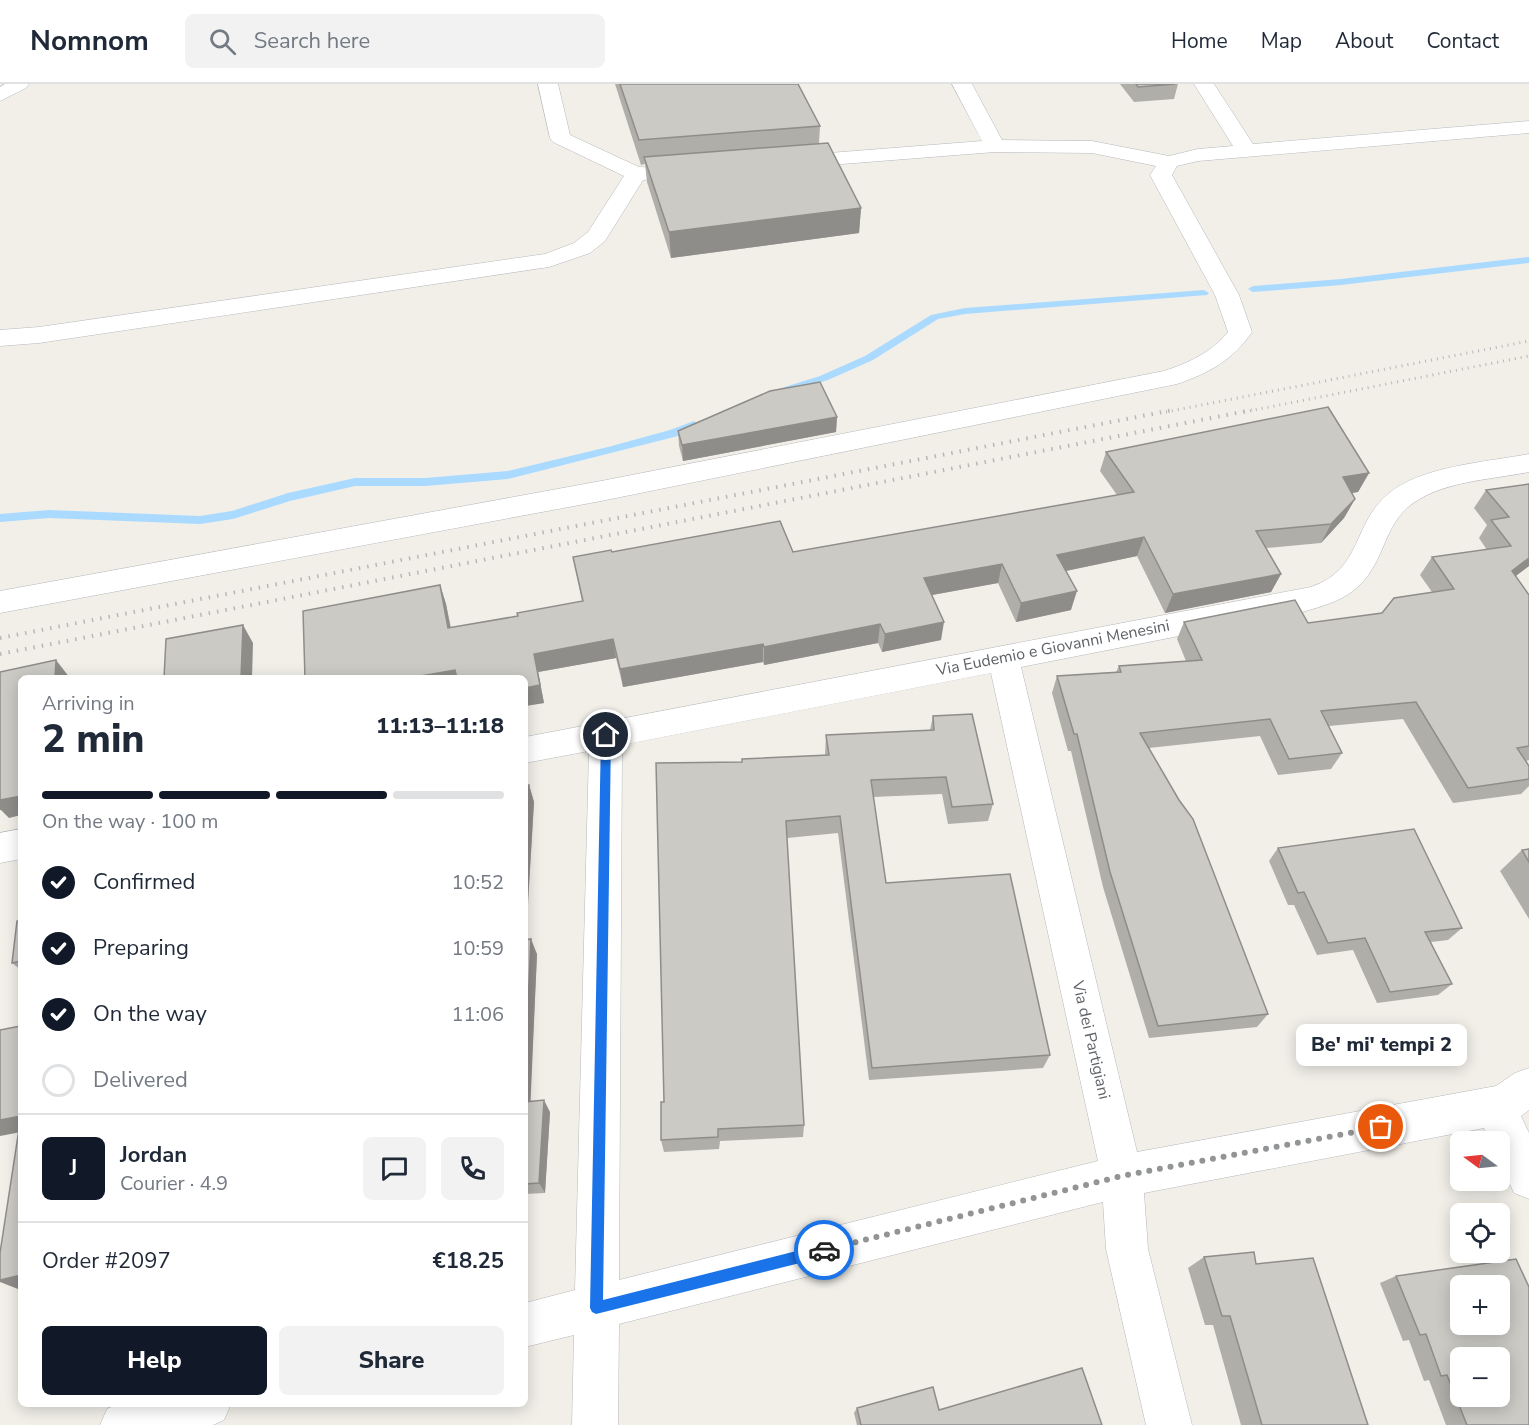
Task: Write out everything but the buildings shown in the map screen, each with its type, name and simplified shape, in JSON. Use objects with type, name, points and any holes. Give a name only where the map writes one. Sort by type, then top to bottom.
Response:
[{"type":"street","points":[[0,95],[19,84]]},
{"type":"street","points":[[548,84],[560,138],[636,174],[671,171]]},
{"type":"street","points":[[962,84],[996,146]]},
{"type":"street","points":[[1204,84],[1247,151]]},
{"type":"street","points":[[776,163],[996,146],[1092,147],[1168,162],[1198,155],[1529,127]]},
{"type":"street","points":[[0,602],[601,491],[1168,378],[1199,368],[1221,355],[1240,332],[1227,295],[1161,175],[1168,162]]},
{"type":"street","points":[[0,339],[549,260],[582,248],[597,236],[636,174]]},
{"type":"street","name":"Via Eudemio e Giovanni Menesini","points":[[528,749],[1314,598],[1338,587],[1350,578],[1375,529],[1386,513],[1396,501],[1411,490],[1436,482],[1529,464]]},
{"type":"street","name":"Via dei Partigiani","points":[[1003,657],[1122,1176],[1127,1249],[1169,1425]]},
{"type":"street","points":[[595,1425],[606,735]]},
{"type":"street","points":[[0,848],[18,845]]},
{"type":"street","points":[[528,1324],[1122,1176],[1514,1100],[1529,1178]]},
{"type":"street","points":[[123,1425],[195,1407]]},
{"type":"waterway","points":[[1253,289],[1341,282],[1529,260]]},
{"type":"waterway","points":[[779,392],[824,378],[869,358],[935,317],[965,311],[1204,293]]},
{"type":"waterway","points":[[0,518],[49,514],[200,520],[233,515],[288,497],[355,482],[425,482],[508,475],[608,451],[674,433],[694,425]]},
{"type":"railway","points":[[1166,412],[1529,341]]},
{"type":"railway","points":[[1244,412],[1529,356]]},
{"type":"railway","points":[[0,638],[1173,410]]},
{"type":"railway","points":[[0,654],[1252,410]]},
{"type":"way so far","points":[[824,1250],[1122,1176],[1381,1127]]},
{"type":"place","name":"Be' mi' tempi 2","points":[[1381,1127]]},
{"type":"route","points":[[606,735],[596,1308],[824,1250]]}]
